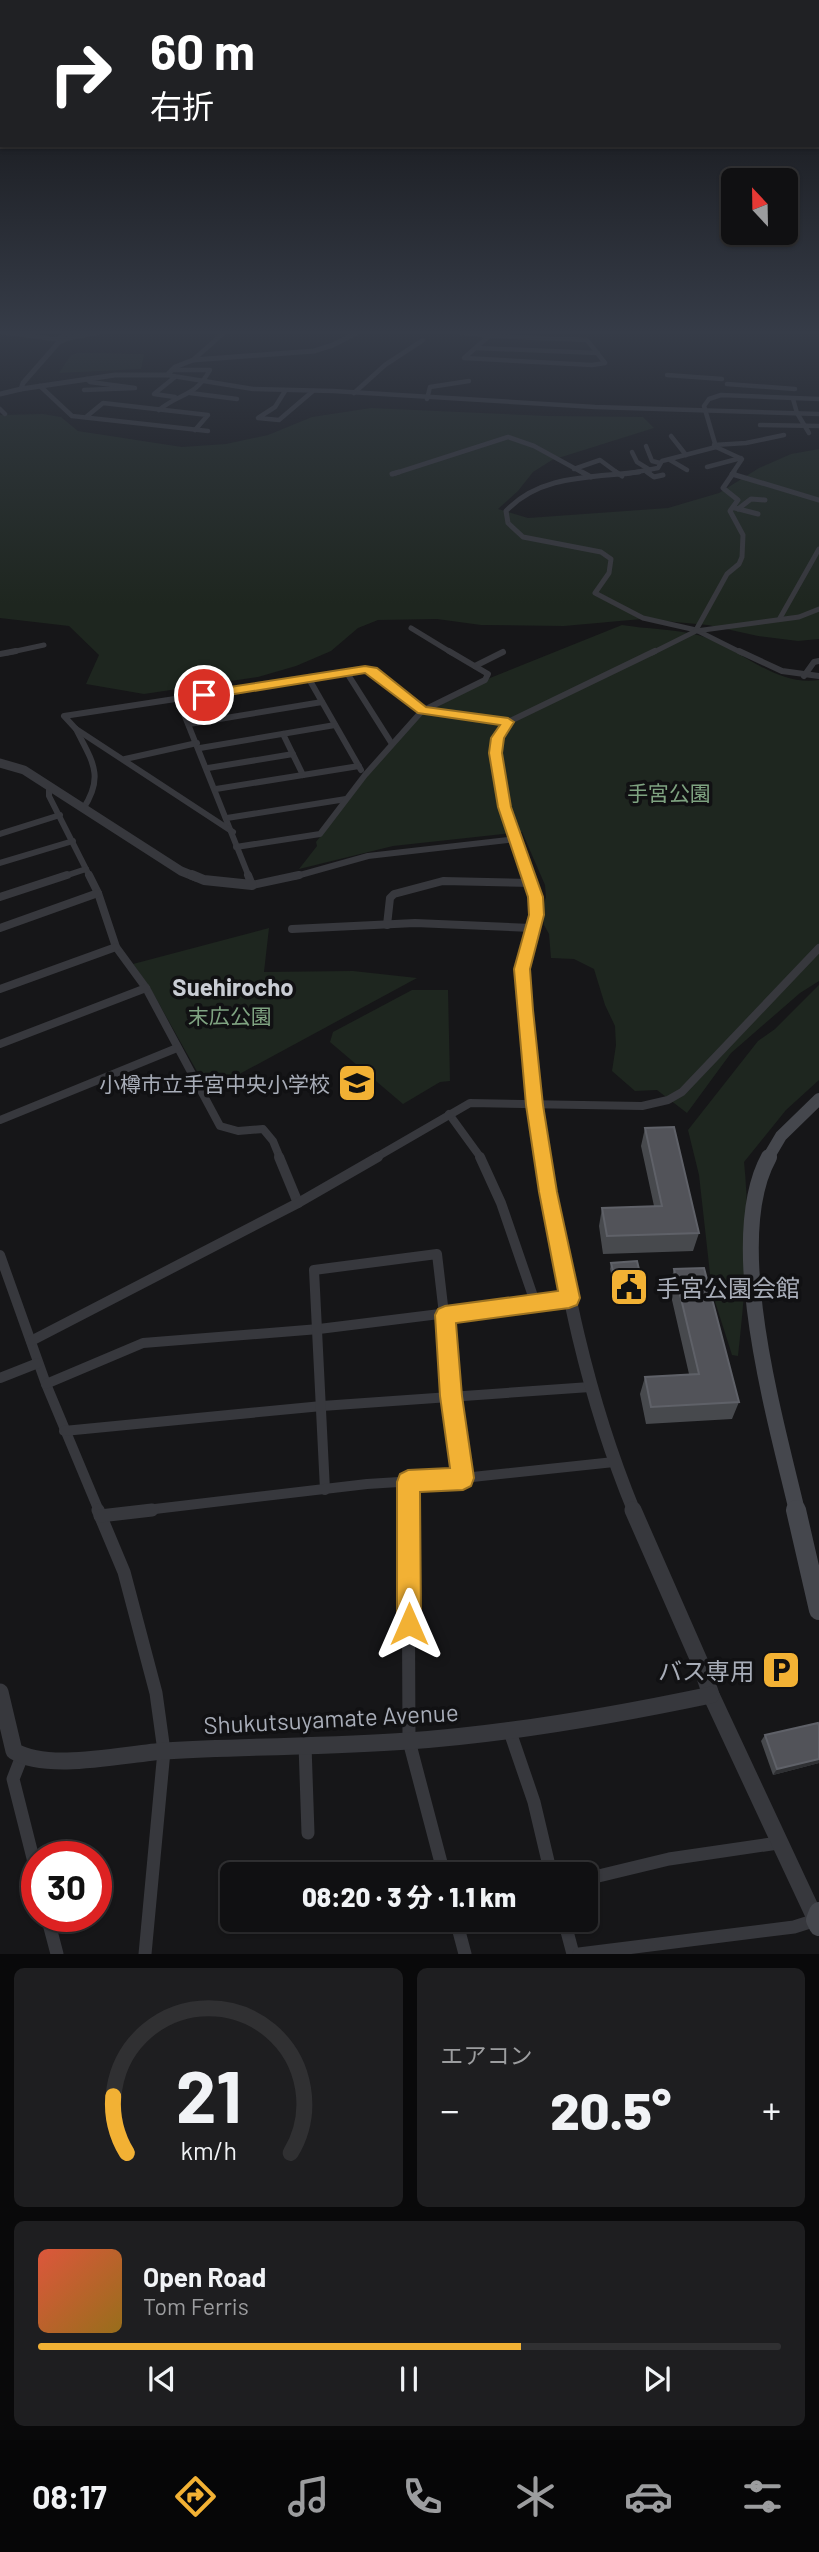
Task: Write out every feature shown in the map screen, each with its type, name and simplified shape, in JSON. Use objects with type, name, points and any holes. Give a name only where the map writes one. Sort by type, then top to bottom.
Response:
[{"type":"main road","points":[[819,1099],[781,1136],[758,1177],[752,1275],[759,1347],[819,1610]]},
{"type":"street","points":[[121,421],[208,431]]},
{"type":"street","points":[[195,430],[203,421]]},
{"type":"street","points":[[708,421],[715,446]]},
{"type":"street","points":[[758,421],[762,430],[771,436]]},
{"type":"street","points":[[802,421],[809,433]]},
{"type":"street","points":[[760,425],[819,426]]},
{"type":"street","points":[[646,446],[652,461],[660,463],[715,446],[784,435]]},
{"type":"street","points":[[671,436],[686,455]]},
{"type":"street","points":[[392,474],[508,437],[534,446],[591,477]]},
{"type":"street","points":[[715,446],[741,458]]},
{"type":"street","points":[[669,447],[680,447]]},
{"type":"street","points":[[632,452],[637,462],[654,477],[663,475]]},
{"type":"street","points":[[707,467],[741,458]]},
{"type":"street","points":[[735,508],[738,500],[723,488],[741,463],[741,458]]},
{"type":"street","points":[[574,469],[600,460],[622,476]]},
{"type":"street","points":[[670,460],[687,470]]},
{"type":"street","points":[[660,463],[658,468],[648,471],[551,484],[522,495],[506,511],[508,523],[523,537],[605,553],[612,562],[595,593],[647,620],[696,631],[761,666],[781,673],[819,676]]},
{"type":"street","points":[[732,474],[819,500]]},
{"type":"street","points":[[611,477],[615,483]]},
{"type":"street","points":[[696,631],[727,574],[739,564],[742,557],[743,535],[730,511],[751,499],[765,499]]},
{"type":"street","points":[[735,508],[758,514]]},
{"type":"street","points":[[780,618],[819,549]]},
{"type":"street","points":[[579,1954],[794,1927],[818,1919],[778,1843],[711,1695],[701,1665],[614,1462],[590,1387],[569,1298],[534,1105],[522,969],[531,928],[537,915],[532,883],[504,807],[495,753],[497,738],[508,722],[696,631],[799,617],[819,609]]},
{"type":"street","points":[[236,847],[320,834],[365,775],[422,711],[485,680],[488,674],[411,628]]},
{"type":"street","points":[[0,654],[44,645]]},
{"type":"street","points":[[475,666],[503,652]]},
{"type":"street","points":[[804,676],[814,662],[819,661]]},
{"type":"street","points":[[233,832],[76,729],[64,716],[372,671],[422,711],[508,722]]},
{"type":"street","points":[[347,673],[393,744]]},
{"type":"street","points":[[309,679],[365,775]]},
{"type":"street","points":[[178,699],[199,745],[252,885]]},
{"type":"street","points":[[189,724],[321,702]]},
{"type":"street","points":[[125,759],[334,725]]},
{"type":"street","points":[[76,729],[98,774],[96,792],[83,808]]},
{"type":"street","points":[[283,734],[303,775]]},
{"type":"street","points":[[208,768],[293,754]]},
{"type":"street","points":[[0,763],[24,770],[181,871],[204,880],[252,885],[282,880],[368,856],[516,839]]},
{"type":"street","points":[[216,789],[359,766]]},
{"type":"street","points":[[49,788],[49,796],[98,893],[116,947],[146,988],[220,1126],[239,1131],[263,1129],[273,1141],[298,1203]]},
{"type":"street","points":[[227,818],[346,799]]},
{"type":"street","points":[[0,834],[60,815]]},
{"type":"street","points":[[0,863],[73,841]]},
{"type":"street","points":[[0,897],[86,869]]},
{"type":"street","points":[[387,925],[390,898],[394,894],[443,881],[532,883]]},
{"type":"street","points":[[0,928],[98,893]]},
{"type":"street","points":[[292,929],[415,923],[531,928]]},
{"type":"street","points":[[0,989],[116,947]]},
{"type":"street","points":[[31,1341],[367,1166],[449,1114],[470,1104],[642,1106],[668,1100],[682,1092],[819,948]]},
{"type":"street","points":[[0,1044],[146,988]]},
{"type":"street","points":[[0,1120],[177,1048]]},
{"type":"street","points":[[449,1114],[462,1128],[483,1160],[535,1302]]},
{"type":"street","points":[[326,1490],[314,1270],[437,1254],[451,1396],[463,1478]]},
{"type":"street","points":[[0,1255],[64,1431],[124,1572],[156,1693],[164,1751],[145,1954]]},
{"type":"street","points":[[46,1384],[142,1343],[319,1329],[569,1298]]},
{"type":"street","points":[[0,1378],[38,1363]]},
{"type":"street","points":[[64,1431],[322,1406],[590,1387]]},
{"type":"street","points":[[100,1516],[326,1490],[614,1462]]},
{"type":"street","points":[[408,1482],[409,1741],[441,1862]]},
{"type":"street","points":[[0,1692],[14,1751],[22,1756],[13,1779],[29,1841]]},
{"type":"street","name":"Shukutsuyamate Avenue","points":[[22,1756],[46,1762],[164,1751],[409,1741],[593,1720],[711,1695]]},
{"type":"street","points":[[509,1730],[534,1802],[548,1862]]},
{"type":"street","points":[[305,1745],[308,1833]]},
{"type":"street","points":[[598,1876],[668,1859],[778,1843]]},
{"type":"street","points":[[51,1932],[57,1954]]},
{"type":"street","points":[[459,1932],[465,1954]]},
{"type":"street","points":[[567,1932],[573,1954]]},
{"type":"green space","points":[[0,421],[66,421],[78,431],[182,447],[226,444],[268,435],[302,421],[647,421],[654,428],[552,460],[533,472],[518,491],[498,509],[528,518],[668,508],[719,493],[759,468],[791,454],[819,449],[819,639],[798,641],[708,625],[642,619],[564,626],[481,625],[437,619],[378,620],[358,628],[331,651],[296,666],[258,677],[144,694],[86,684],[99,655],[69,626],[0,618]]},
{"type":"green space","name":"手宮公園","points":[[622,625],[698,635],[713,640],[771,672],[803,681],[819,680],[819,981],[800,993],[731,1053],[687,1113],[657,1090],[635,1091],[612,1071],[616,1045],[615,1026],[605,1005],[594,969],[574,959],[551,958],[549,934],[544,925],[542,910],[546,897],[545,885],[522,832],[393,846],[299,869],[317,846],[316,842],[413,717],[428,712],[490,678]]},
{"type":"green space","name":"末広公園","points":[[269,928],[264,972],[353,971],[417,978],[208,1091],[149,986],[133,964]]},
{"type":"green space","points":[[819,985],[819,1080],[786,1110],[744,1162],[747,1211],[745,1283],[738,1356],[732,1355],[712,1292],[699,1175],[688,1130],[758,1041],[775,1029]]},
{"type":"green space","points":[[412,990],[448,990],[450,1081],[440,1082],[403,1104],[330,1042],[333,1032]]},
{"type":"building","points":[[674,1127],[699,1233],[607,1236],[602,1208],[662,1206],[645,1128]]},
{"type":"building","name":"手宮公園会館","points":[[637,1261],[644,1290],[622,1292],[617,1271],[613,1271],[611,1263]]},
{"type":"building","points":[[704,1268],[739,1402],[651,1407],[645,1377],[699,1374],[674,1269]]},
{"type":"building","points":[[818,1723],[819,1759],[777,1769],[765,1735]]},
{"type":"place","name":"小樽市立手宮中央小学校","points":[[357,1083]]},
{"type":"place","name":"手宮公園会館","points":[[629,1287]]},
{"type":"place","name":"バス専用","points":[[781,1670]]},
{"type":"district","name":"Suehirocho","points":[[233,986]]},
{"type":"route","points":[[204,695],[365,670],[372,671],[422,711],[508,722],[497,738],[495,753],[504,807],[536,897],[537,915],[531,928],[522,969],[525,1010],[534,1105],[569,1298],[445,1315],[451,1396],[463,1478],[408,1482],[409,1624]]}]
